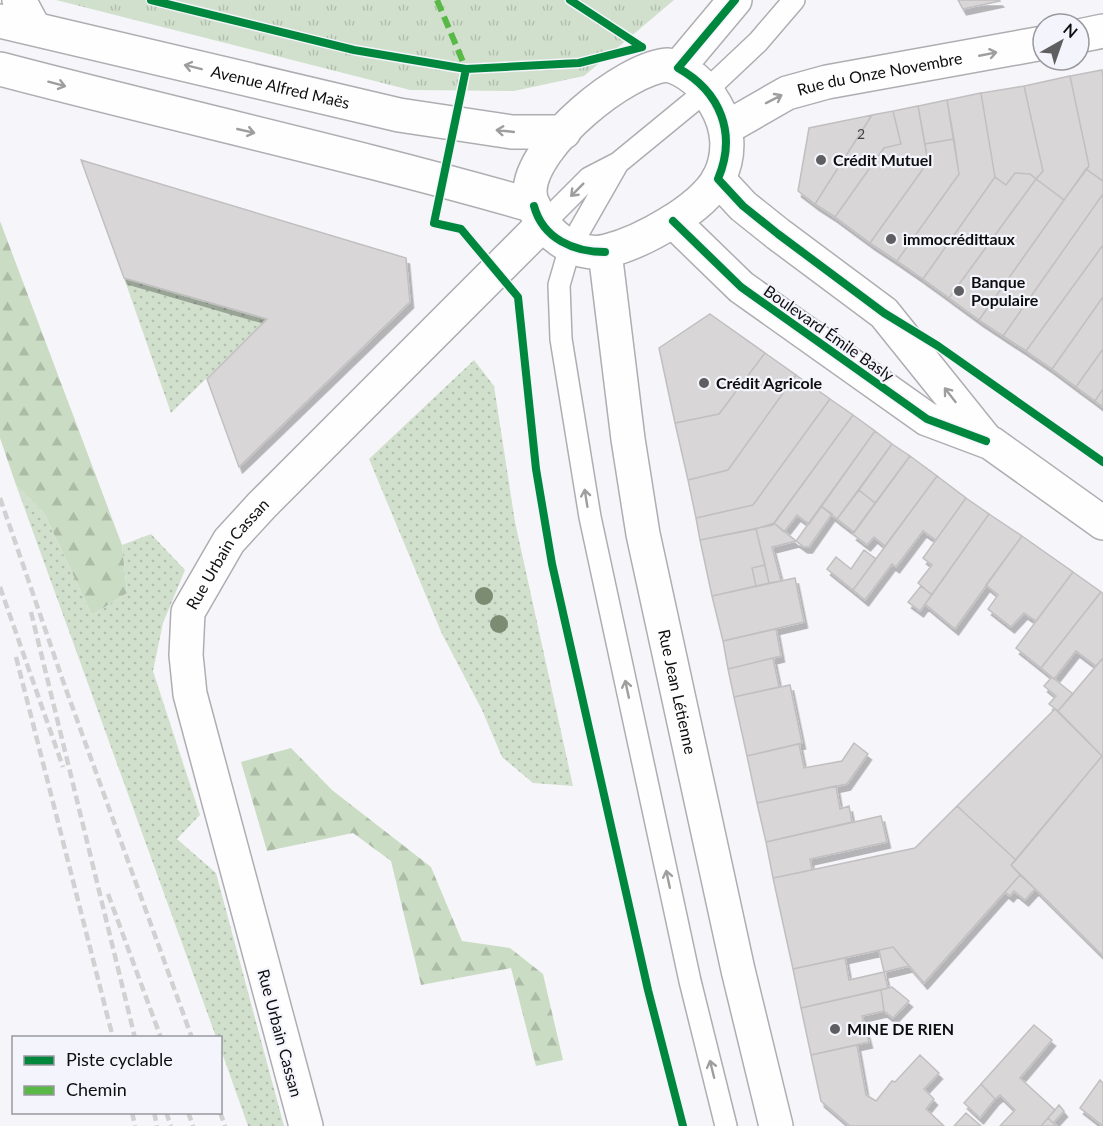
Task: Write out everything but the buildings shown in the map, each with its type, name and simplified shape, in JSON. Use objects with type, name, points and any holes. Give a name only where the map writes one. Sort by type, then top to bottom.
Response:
[{"type":"main road","points":[[19,0],[34,28]]},
{"type":"main road","points":[[678,68],[735,0]]},
{"type":"main road","name":"Avenue Alfred Maës","points":[[0,21],[399,115],[512,132],[564,132]]},
{"type":"main road","name":"Rue du Onze Novembre","points":[[726,128],[787,93],[827,82],[1031,45]]},
{"type":"main road","points":[[655,66],[678,68],[707,90],[726,128],[728,146],[718,179],[694,205],[673,221],[605,252],[586,252],[570,248],[539,215],[530,193],[537,167],[564,132],[612,89],[639,72],[655,66]]},
{"type":"main road","points":[[0,69],[138,106],[411,171],[539,215]]},
{"type":"main road","name":"Boulevard Émile Basly","points":[[718,179],[743,206],[884,313],[986,441]]},
{"type":"main road","name":"Rue Urbain Cassan","points":[[306,1126],[190,694],[186,655],[188,612],[229,541],[539,215]]},
{"type":"main road","name":"Boulevard Émile Basly","points":[[673,221],[741,288],[927,419],[986,441],[1103,524]]},
{"type":"main road","name":"Rue Jean Létienne","points":[[605,252],[628,439],[643,534],[738,970],[776,1126]]},
{"type":"lane","points":[[539,215],[589,178],[618,164],[707,90],[758,42],[794,0]]},
{"type":"lane","points":[[618,164],[570,248],[559,285],[558,308],[590,517],[690,981],[726,1126]]},
{"type":"green space","points":[[56,0],[674,0],[584,76],[514,91],[410,90]]},
{"type":"green space","points":[[0,221],[122,545],[127,593],[92,615],[44,513],[16,485],[0,438]]},
{"type":"green space","points":[[124,278],[267,319],[171,413]]},
{"type":"green space","points":[[474,360],[494,386],[515,522],[573,786],[533,783],[502,757],[482,710],[442,634],[369,459]]},
{"type":"green space","points":[[16,485],[44,513],[92,615],[127,593],[122,545],[151,534],[185,570],[163,623],[153,671],[200,815],[177,839],[216,873],[284,1126],[248,1126],[222,1053],[222,1036],[216,1036]]},
{"type":"green space","points":[[291,748],[332,790],[431,867],[462,941],[510,948],[543,974],[563,1060],[536,1066],[511,968],[421,985],[391,861],[353,833],[267,851],[241,762]]},
{"type":"railway","points":[[0,498],[63,681],[191,1036]]},
{"type":"railway","points":[[0,587],[63,767]]},
{"type":"railway","points":[[31,612],[135,1036]]},
{"type":"railway","points":[[16,657],[112,1036]]},
{"type":"railway","points":[[108,894],[160,1036]]},
{"type":"railway","points":[[132,1114],[135,1126]]},
{"type":"railway","points":[[154,1114],[157,1126]]},
{"type":"railway","points":[[167,1114],[171,1126]]},
{"type":"railway","points":[[189,1114],[193,1126]]},
{"type":"railway","points":[[221,1114],[225,1126]]},
{"type":"marked path","points":[[437,0],[466,69]]},
{"type":"cycle path","points":[[151,0],[354,50],[466,69],[579,63],[642,47]]},
{"type":"cycle path","points":[[570,0],[642,47]]},
{"type":"cycle path","points":[[735,0],[678,68],[705,89],[715,102],[721,116],[726,146],[724,162],[718,179],[743,206],[884,313],[938,346],[1103,462]]},
{"type":"cycle path","points":[[466,69],[434,223],[461,229],[518,297],[536,469],[552,564],[648,990],[683,1126]]},
{"type":"cycle path","points":[[534,206],[545,227],[561,241],[582,249],[605,252]]},
{"type":"cycle path","points":[[673,221],[741,287],[927,419],[986,441]]},
{"type":"place","name":"Crédit Mutuel","points":[[821,160]]},
{"type":"place","name":"immocrédittaux","points":[[891,239]]},
{"type":"place","name":"Banque Populaire","points":[[959,291]]},
{"type":"place","name":"Crédit Agricole","points":[[704,383]]},
{"type":"place","name":"MINE DE RIEN","points":[[835,1029]]}]
